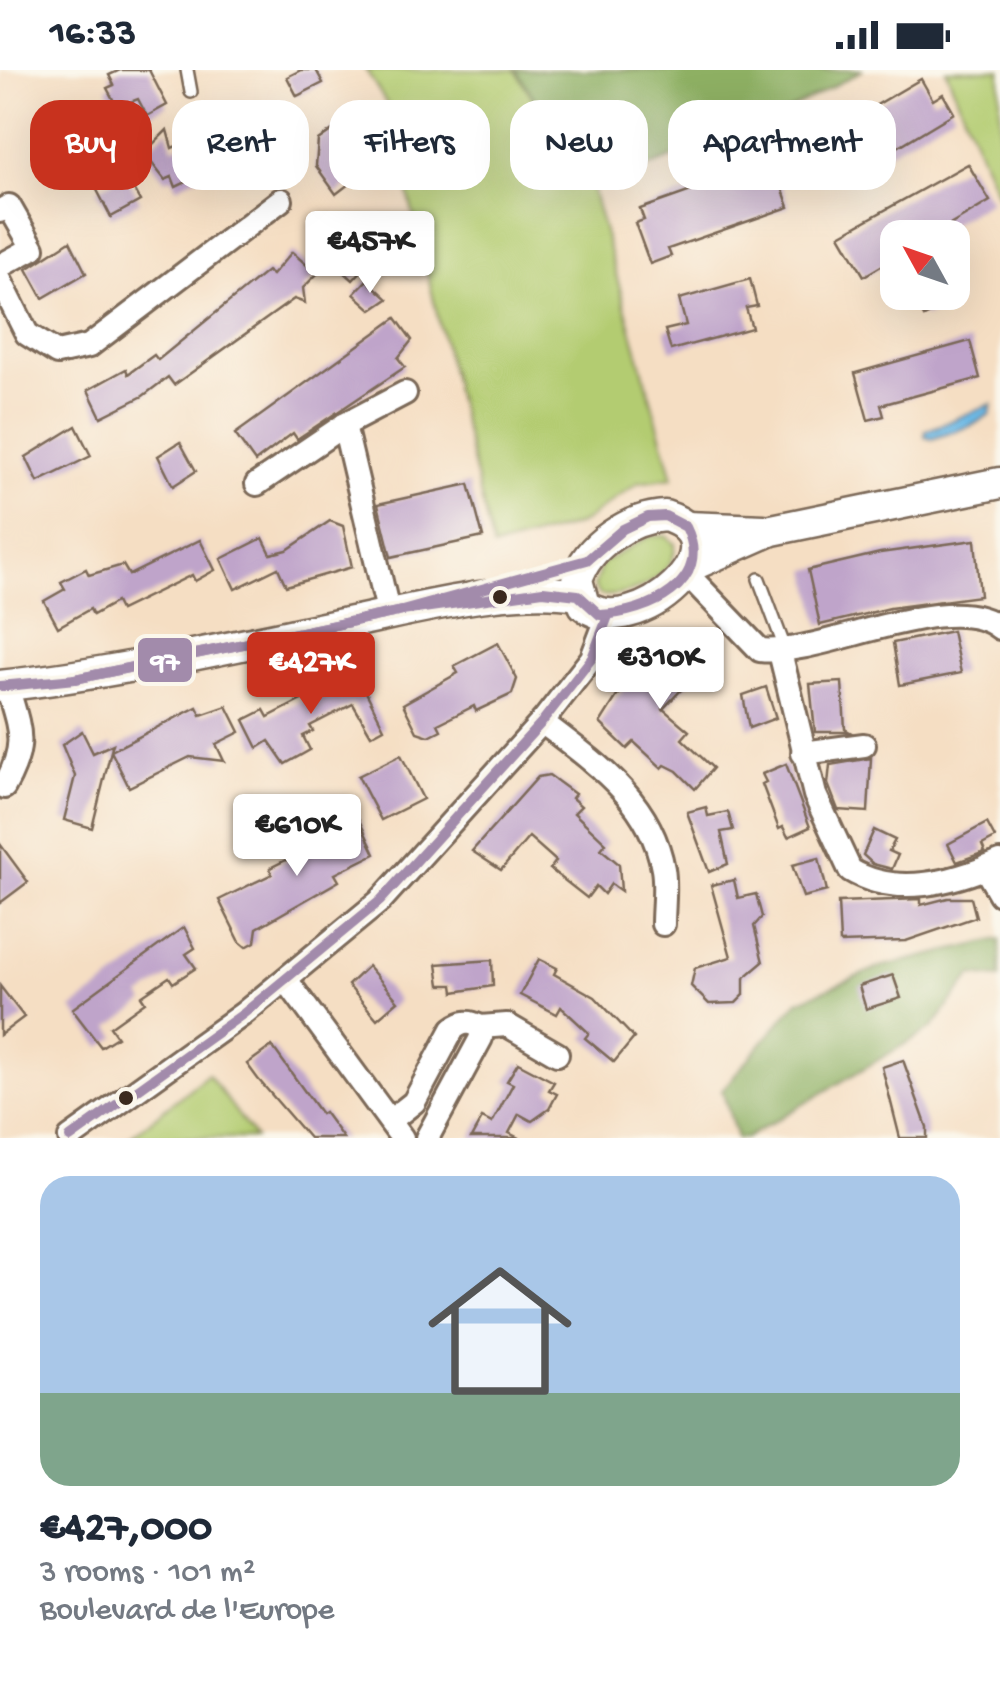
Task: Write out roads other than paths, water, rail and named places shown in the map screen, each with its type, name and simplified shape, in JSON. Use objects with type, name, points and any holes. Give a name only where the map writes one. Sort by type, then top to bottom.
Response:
[{"type":"street","points":[[0,280],[28,334],[58,353],[89,346],[281,200]]},
{"type":"street","points":[[0,212],[10,206],[33,248],[0,266]]},
{"type":"street","points":[[257,484],[344,425],[405,393]]},
{"type":"street","points":[[344,425],[389,615]]},
{"type":"street","points":[[578,595],[578,580],[587,560],[623,529],[648,517],[665,516],[686,527],[772,530],[985,484],[1000,470]]},
{"type":"street","points":[[686,527],[691,570],[760,650],[783,652],[903,621],[956,616],[990,619],[1000,628]]},
{"type":"street","points":[[4,788],[21,752],[22,735],[3,686],[75,679],[428,606],[551,591],[578,595],[592,611],[608,616],[653,600],[691,570],[772,530]]},
{"type":"street","points":[[428,606],[451,595],[587,560]]},
{"type":"street","points":[[70,1138],[287,980],[390,892],[542,722],[592,658],[608,616]]},
{"type":"street","points":[[783,652],[802,752],[828,828],[850,870],[888,886],[937,882],[992,865],[1000,894]]},
{"type":"street","points":[[542,722],[622,786],[645,817],[663,870],[664,924]]},
{"type":"street","points":[[802,752],[864,745]]},
{"type":"street","points":[[287,980],[396,1130],[453,1029],[461,1023],[480,1028],[507,1025],[557,1054]]},
{"type":"street","points":[[427,1138],[482,1038],[480,1028]]},
{"type":"lane","points":[[187,70],[191,92]]},
{"type":"lane","points":[[759,579],[783,652]]},
{"type":"water","points":[[992,404],[990,414],[973,425],[932,439],[925,437],[926,431]]}]
